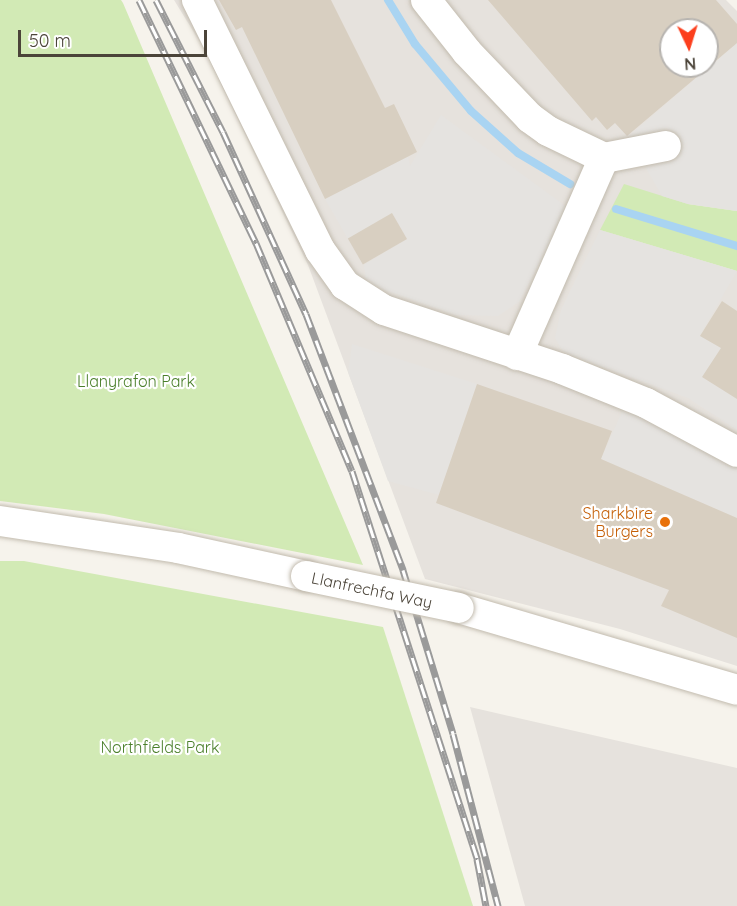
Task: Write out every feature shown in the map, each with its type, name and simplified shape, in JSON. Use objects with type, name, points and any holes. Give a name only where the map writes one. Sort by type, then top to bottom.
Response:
[{"type":"street","points":[[197,0],[320,250],[345,285],[384,310],[517,355],[646,403],[737,452]]},
{"type":"street","points":[[426,0],[448,31],[530,118],[567,141],[604,158],[666,146]]},
{"type":"street","points":[[517,355],[604,158]]},
{"type":"street","name":"Llanfrechfa Way","points":[[0,521],[178,548],[459,608],[737,690]]},
{"type":"shaded area","points":[[174,0],[726,0],[737,11],[737,211],[688,204],[601,230],[737,271],[737,666],[620,629],[425,579],[308,265],[203,47]]},
{"type":"shaded area","points":[[737,43],[737,211],[688,204],[662,196],[628,137],[696,78],[719,78],[719,59]]},
{"type":"shaded area","points":[[441,115],[568,208],[519,302],[498,316],[455,315],[366,283],[364,265],[407,239],[392,213],[348,239],[325,199],[408,156],[410,166]]},
{"type":"shaded area","points":[[600,230],[737,271],[700,335],[721,348],[703,377],[737,398],[737,430],[688,398],[564,353],[555,338],[561,310]]},
{"type":"shaded area","points":[[352,344],[477,384],[439,495],[388,481],[348,372]]},
{"type":"shaded area","points":[[625,405],[737,467],[737,518],[601,459]]},
{"type":"shaded area","points":[[470,707],[737,768],[737,906],[525,906]]},
{"type":"green space","name":"Llanyrafon Park","points":[[0,0],[121,0],[123,3],[363,565],[104,514],[0,501]]},
{"type":"green space","points":[[624,184],[688,204],[737,211],[737,271],[600,230]]},
{"type":"green space","name":"Northfields Park","points":[[0,561],[24,561],[383,627],[473,906],[0,906]]},
{"type":"building","points":[[219,0],[331,0],[385,108],[394,104],[417,152],[325,199],[242,27],[236,30]]},
{"type":"building","points":[[488,0],[716,0],[737,24],[737,43],[719,58],[719,18],[659,18],[659,78],[696,78],[627,136],[615,123],[607,130],[596,117],[592,121]]},
{"type":"building","points":[[392,213],[407,239],[363,264],[348,238]]},
{"type":"building","points":[[722,301],[737,311],[737,399],[702,377],[721,348],[700,336]]},
{"type":"building","points":[[477,384],[612,431],[601,459],[737,518],[737,638],[661,606],[669,590],[436,503]]},
{"type":"waterway","points":[[388,0],[415,44],[471,111],[518,153],[570,184]]},
{"type":"waterway","points":[[616,209],[737,246]]},
{"type":"railway","points":[[139,0],[256,243],[352,471],[477,859],[486,906]]},
{"type":"railway","points":[[156,0],[223,132],[306,314],[403,570],[453,734],[498,906]]},
{"type":"place","name":"Sharkbire Burgers","points":[[665,522]]}]
